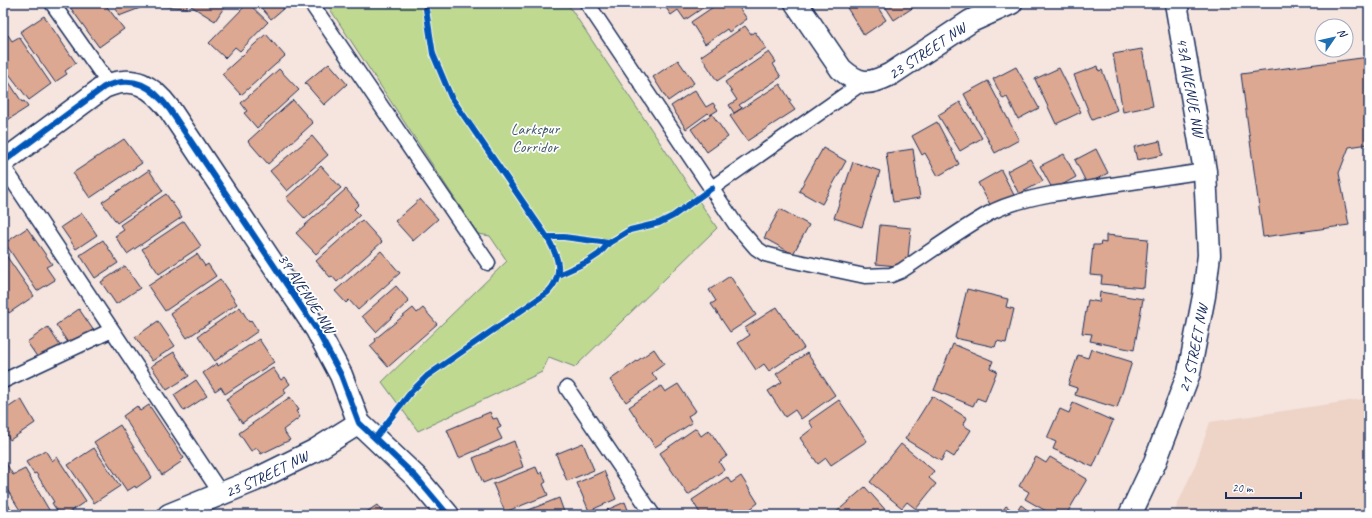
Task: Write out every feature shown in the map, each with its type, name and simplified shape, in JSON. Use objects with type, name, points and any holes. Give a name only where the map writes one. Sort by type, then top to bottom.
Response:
[{"type":"street","points":[[796,3],[841,69],[851,78],[862,83]]},
{"type":"street","name":"23 STREET NW","points":[[862,83],[877,80],[890,74],[972,21],[1011,3]]},
{"type":"street","name":"43A AVENUE NW","points":[[1176,3],[1205,171]]},
{"type":"street","name":"39 AVENUE NW","points":[[109,84],[119,82],[143,84],[154,90],[170,110],[316,330],[341,375],[359,423],[416,477],[448,515]]},
{"type":"street","points":[[3,162],[93,93],[109,84]]},
{"type":"street","name":"21 STREET NW","points":[[1130,515],[1155,462],[1189,374],[1204,296],[1209,255],[1205,171]]},
{"type":"street","name":"23 STREET NW","points":[[169,515],[222,495],[308,454],[359,423]]},
{"type":"lane","points":[[52,3],[109,84]]},
{"type":"lane","points":[[311,3],[488,263]]},
{"type":"lane","points":[[587,3],[736,225],[756,248],[765,254],[865,276],[891,275],[901,271],[988,214],[1030,198],[1205,171]]},
{"type":"lane","points":[[712,188],[862,83]]},
{"type":"lane","points":[[3,166],[222,495]]},
{"type":"lane","points":[[3,381],[112,330]]},
{"type":"lane","points":[[567,388],[653,515]]},
{"type":"shaded area","points":[[1369,398],[1369,515],[1173,515],[1196,463],[1210,422]]},
{"type":"green space","name":"Larkspur Corridor","points":[[326,3],[567,3],[717,228],[575,367],[549,357],[542,372],[418,431],[382,382],[507,261],[490,236],[478,234]]},
{"type":"building","points":[[67,3],[104,3],[124,29],[99,47]]},
{"type":"building","points":[[114,3],[139,3],[140,8],[119,16]]},
{"type":"building","points":[[157,3],[187,3],[187,8],[157,6]]},
{"type":"building","points":[[193,3],[227,3],[215,21],[191,6]]},
{"type":"building","points":[[248,3],[268,22],[240,51],[235,47],[225,58],[209,43]]},
{"type":"building","points":[[257,3],[290,3],[271,19]]},
{"type":"building","points":[[667,3],[710,3],[685,20],[678,10],[671,15],[664,5]]},
{"type":"building","points":[[719,3],[736,3],[747,19],[729,32],[727,29],[705,44],[691,22]]},
{"type":"building","points":[[844,3],[875,3],[886,20],[864,35]]},
{"type":"building","points":[[883,3],[911,3],[914,7],[894,20]]},
{"type":"building","points":[[44,16],[76,63],[65,71],[67,74],[55,82],[20,32]]},
{"type":"building","points":[[745,26],[751,34],[755,32],[766,48],[717,81],[701,56]]},
{"type":"building","points":[[266,34],[285,56],[241,95],[222,74]]},
{"type":"building","points":[[8,35],[12,41],[19,37],[51,84],[29,100],[3,66],[3,38]]},
{"type":"building","points":[[1142,49],[1153,106],[1123,112],[1113,54]]},
{"type":"building","points":[[769,52],[776,62],[773,64],[781,77],[739,105],[742,108],[734,113],[729,105],[737,100],[725,82]]},
{"type":"building","points":[[1369,57],[1369,144],[1349,147],[1339,173],[1349,225],[1263,237],[1241,74]]},
{"type":"building","points":[[678,60],[694,83],[668,101],[653,77]]},
{"type":"building","points":[[329,63],[347,84],[324,105],[305,83]]},
{"type":"building","points":[[1098,66],[1099,71],[1102,70],[1117,110],[1092,120],[1074,75]]},
{"type":"building","points":[[1016,67],[1039,108],[1018,119],[1007,97],[1003,99],[993,79]]},
{"type":"building","points":[[1059,68],[1081,112],[1056,124],[1035,79]]},
{"type":"building","points":[[279,69],[299,90],[257,128],[244,113],[247,111],[241,103]]},
{"type":"building","points":[[3,73],[22,102],[24,101],[28,107],[3,123]]},
{"type":"building","points":[[988,81],[1019,140],[995,153],[964,94]]},
{"type":"building","points":[[780,84],[795,110],[747,141],[730,116]]},
{"type":"building","points":[[695,90],[706,107],[713,103],[718,110],[710,115],[708,113],[686,129],[671,106]]},
{"type":"building","points":[[293,100],[313,123],[268,164],[248,141]]},
{"type":"building","points":[[960,102],[982,138],[960,151],[938,115]]},
{"type":"building","points":[[712,114],[728,137],[707,152],[691,129]]},
{"type":"building","points":[[937,122],[959,164],[938,176],[925,153],[922,155],[912,136]]},
{"type":"building","points":[[312,136],[328,155],[287,191],[270,171]]},
{"type":"building","points":[[124,139],[142,163],[90,198],[73,173]]},
{"type":"building","points":[[1160,141],[1163,155],[1137,160],[1134,147]]},
{"type":"building","points":[[823,148],[846,161],[822,204],[799,191]]},
{"type":"building","points":[[913,149],[920,198],[893,202],[886,153]]},
{"type":"building","points":[[1096,149],[1108,173],[1087,184],[1075,160]]},
{"type":"building","points":[[1064,154],[1076,177],[1053,190],[1040,166]]},
{"type":"building","points":[[1030,159],[1043,181],[1019,194],[1007,171]]},
{"type":"building","points":[[853,162],[880,171],[862,227],[834,218]]},
{"type":"building","points":[[321,166],[341,188],[305,219],[286,198]]},
{"type":"building","points":[[149,170],[163,191],[117,223],[102,202]]},
{"type":"building","points":[[1001,170],[1014,195],[992,208],[978,183]]},
{"type":"building","points":[[346,189],[359,204],[354,209],[360,215],[316,254],[296,233]]},
{"type":"building","points":[[166,194],[182,217],[127,254],[115,236],[124,230],[120,225]]},
{"type":"building","points":[[420,199],[438,219],[413,241],[395,221]]},
{"type":"building","points":[[780,209],[809,225],[793,254],[764,238]]},
{"type":"building","points":[[82,213],[97,235],[76,249],[61,227]]},
{"type":"building","points":[[362,220],[382,242],[337,282],[332,276],[330,277],[316,261]]},
{"type":"building","points":[[184,221],[201,246],[159,274],[142,249]]},
{"type":"building","points":[[880,225],[911,228],[907,267],[876,264]]},
{"type":"building","points":[[27,228],[52,264],[46,267],[55,280],[37,291],[5,243]]},
{"type":"building","points":[[1106,235],[1148,239],[1144,288],[1101,284],[1102,276],[1090,275],[1093,245],[1100,245],[1101,242],[1106,243]]},
{"type":"building","points":[[103,240],[118,263],[95,278],[80,255]]},
{"type":"building","points":[[3,251],[34,296],[9,313],[3,305]]},
{"type":"building","points":[[381,251],[400,273],[358,310],[349,300],[346,303],[335,291]]},
{"type":"building","points":[[197,254],[205,266],[208,264],[216,276],[165,311],[148,286]]},
{"type":"building","points":[[125,266],[140,288],[116,304],[101,282]]},
{"type":"building","points":[[730,276],[756,315],[730,332],[711,304],[716,301],[709,290]]},
{"type":"building","points":[[220,279],[237,304],[187,338],[170,313]]},
{"type":"building","points":[[396,286],[409,301],[376,332],[362,316]]},
{"type":"building","points":[[967,289],[1008,299],[1006,307],[1014,309],[1006,343],[997,341],[995,347],[955,338]]},
{"type":"building","points":[[1100,292],[1143,299],[1134,350],[1090,341],[1092,334],[1082,333],[1088,300],[1099,302]]},
{"type":"building","points":[[240,307],[249,322],[251,320],[258,331],[215,361],[198,336]]},
{"type":"building","points":[[777,307],[804,348],[769,371],[764,364],[756,370],[738,343],[750,335],[745,328]]},
{"type":"building","points":[[413,308],[417,313],[423,308],[437,324],[388,367],[370,346],[376,341],[375,339]]},
{"type":"building","points":[[79,309],[94,331],[71,347],[56,325]]},
{"type":"building","points":[[158,321],[175,346],[152,361],[135,337]]},
{"type":"building","points":[[48,327],[61,347],[40,361],[27,342]]},
{"type":"building","points":[[259,339],[274,362],[225,394],[221,387],[215,391],[203,373],[217,363],[218,366]]},
{"type":"building","points":[[953,344],[993,361],[990,368],[997,371],[985,401],[977,398],[973,406],[934,390]]},
{"type":"building","points":[[654,349],[664,364],[652,373],[657,380],[626,402],[610,380]]},
{"type":"building","points":[[1091,349],[1132,362],[1117,408],[1075,395],[1077,388],[1068,385],[1078,355],[1088,358]]},
{"type":"building","points":[[174,352],[189,376],[167,390],[151,366]]},
{"type":"building","points":[[807,353],[835,395],[801,419],[795,410],[785,417],[768,391],[782,382],[776,374]]},
{"type":"building","points":[[273,368],[281,380],[285,377],[290,384],[284,389],[286,393],[242,423],[226,399]]},
{"type":"building","points":[[196,380],[207,396],[184,411],[174,395]]},
{"type":"building","points":[[678,384],[696,411],[688,416],[692,423],[655,447],[629,407],[661,386],[665,392]]},
{"type":"building","points":[[932,396],[967,418],[963,425],[971,430],[954,457],[946,452],[941,461],[905,439]]},
{"type":"building","points":[[290,397],[299,410],[296,411],[300,417],[283,430],[290,440],[261,454],[257,448],[251,451],[239,433]]},
{"type":"building","points":[[21,399],[35,423],[10,440],[3,429],[3,411]]},
{"type":"building","points":[[839,400],[867,441],[831,465],[826,458],[818,464],[800,438],[813,428],[809,421]]},
{"type":"building","points":[[1073,403],[1113,421],[1093,467],[1053,449],[1056,442],[1047,438],[1060,409],[1069,413]]},
{"type":"building","points":[[149,405],[184,458],[180,461],[181,462],[162,475],[123,416],[137,406],[140,411]]},
{"type":"building","points":[[490,412],[493,419],[497,418],[501,427],[497,429],[502,439],[459,458],[447,430]]},
{"type":"building","points":[[120,425],[152,477],[136,488],[135,486],[127,491],[94,442]]},
{"type":"building","points":[[696,428],[701,436],[709,430],[727,456],[719,462],[724,470],[688,495],[660,453]]},
{"type":"building","points":[[514,441],[523,467],[483,483],[473,458]]},
{"type":"building","points":[[583,443],[594,470],[567,481],[556,454]]},
{"type":"building","points":[[901,444],[934,471],[929,478],[936,484],[916,509],[907,502],[902,508],[870,482]]},
{"type":"building","points":[[94,448],[120,486],[94,503],[68,465]]},
{"type":"building","points":[[45,450],[52,461],[57,457],[86,501],[65,515],[60,515],[52,503],[54,502],[36,473],[34,474],[26,462]]},
{"type":"building","points":[[1036,457],[1046,463],[1050,457],[1087,479],[1066,515],[1053,515],[1025,499],[1029,492],[1019,486]]},
{"type":"building","points":[[4,460],[13,475],[25,469],[52,515],[23,515],[3,483]]},
{"type":"building","points":[[536,467],[539,474],[542,472],[546,482],[543,484],[548,495],[505,512],[493,484]]},
{"type":"building","points":[[604,471],[616,499],[589,511],[577,483]]},
{"type":"building","points":[[741,476],[758,503],[749,510],[753,515],[701,515],[692,500],[727,477],[731,483]]},
{"type":"building","points":[[865,487],[890,515],[833,515]]},
{"type":"building","points":[[3,497],[15,515],[3,515]]},
{"type":"building","points":[[559,498],[565,515],[516,515]]},
{"type":"building","points":[[625,502],[630,515],[603,515],[602,512]]},
{"type":"building","points":[[377,505],[384,515],[362,515]]},
{"type":"building","points":[[1021,505],[1034,515],[999,515],[1006,506],[1016,513]]},
{"type":"cycle path","points":[[376,437],[411,392],[427,376],[548,292],[557,278],[558,272],[557,258],[547,237],[451,97],[433,54],[425,3]]},
{"type":"cycle path","points":[[3,162],[104,87],[115,83],[133,82],[142,85],[156,94],[170,110],[317,330],[341,375],[359,423],[416,477],[448,515]]},
{"type":"cycle path","points":[[558,275],[587,262],[599,254],[609,243],[630,230],[659,223],[673,216],[712,188]]},
{"type":"cycle path","points":[[547,237],[564,237],[609,243]]}]
